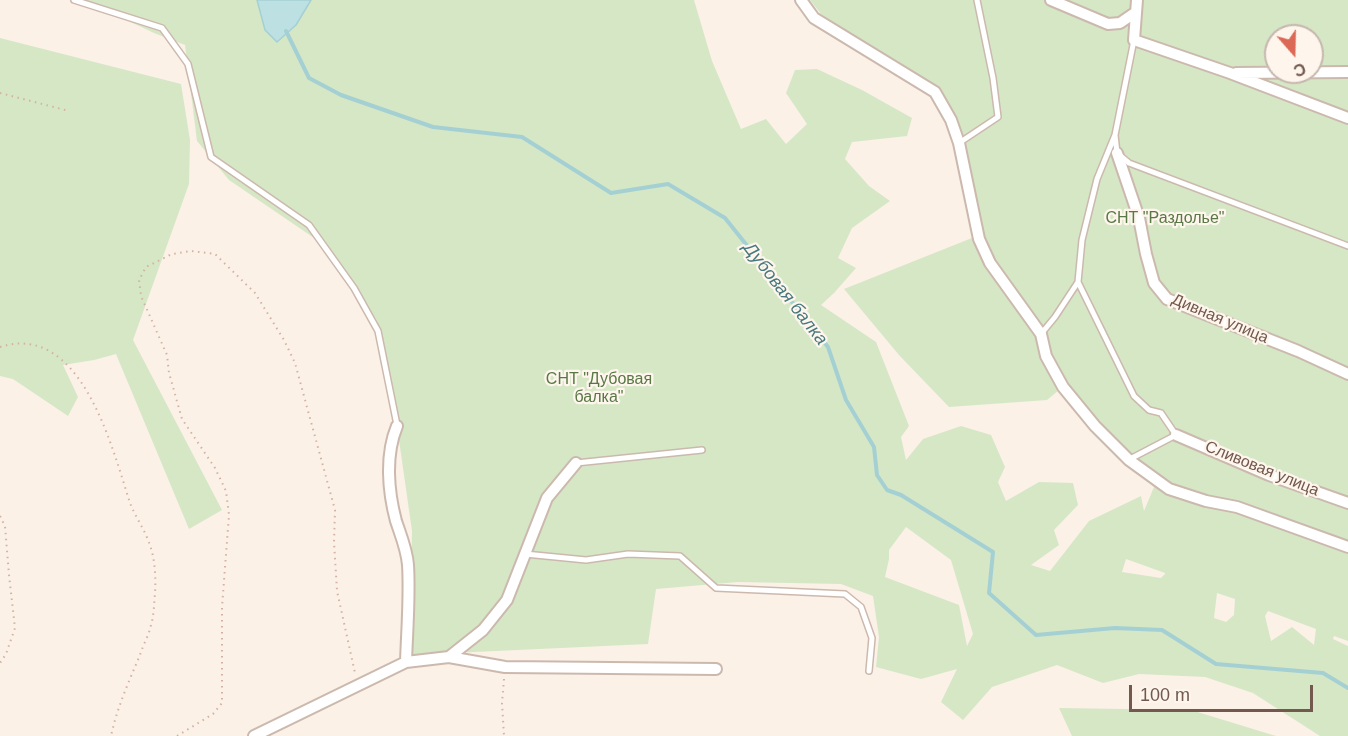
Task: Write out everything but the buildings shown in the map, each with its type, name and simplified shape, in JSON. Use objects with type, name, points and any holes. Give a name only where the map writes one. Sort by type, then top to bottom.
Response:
[{"type":"street","points":[[801,0],[814,18],[935,92],[951,120],[959,143],[979,239],[990,263],[1041,334],[1046,356],[1063,387],[1095,426],[1129,460],[1168,489],[1206,501],[1237,507],[1348,547]]},
{"type":"street","points":[[1051,0],[1108,24],[1120,23],[1136,12]]},
{"type":"street","points":[[1137,0],[1134,39],[1348,118]]},
{"type":"street","points":[[1230,73],[1348,72]]},
{"type":"street","name":"Дивная улица","points":[[1117,153],[1140,218],[1154,283],[1167,299],[1298,351],[1348,374]]},
{"type":"street","points":[[397,426],[392,439],[389,465],[391,497],[408,565],[406,662]]},
{"type":"street","name":"Сливовая улица","points":[[1176,435],[1269,475],[1348,503]]},
{"type":"street","points":[[449,657],[483,630],[507,600],[547,498],[576,463]]},
{"type":"street","points":[[254,736],[406,662],[449,657],[506,668],[716,669]]},
{"type":"lane","points":[[75,0],[162,28],[188,64],[211,157],[309,225],[354,288],[378,331],[397,426]]},
{"type":"lane","points":[[959,143],[998,117],[993,78],[977,0]]},
{"type":"lane","points":[[1041,334],[1078,282],[1082,240],[1097,179],[1115,135],[1134,39]]},
{"type":"lane","points":[[1115,135],[1117,153],[1129,163],[1348,246]]},
{"type":"lane","points":[[1078,282],[1134,396],[1149,410],[1161,413],[1176,435],[1129,460]]},
{"type":"lane","points":[[576,463],[702,450]]},
{"type":"lane","points":[[525,554],[586,560],[628,554],[680,556],[716,588],[845,594],[861,607],[872,638],[869,671]]},
{"type":"path","points":[[0,93],[69,111]]},
{"type":"path","points":[[177,736],[213,714],[222,703],[222,608],[229,514],[226,491],[215,468],[182,419],[171,382],[167,355],[141,296],[139,280],[146,267],[172,255],[191,250],[215,254],[255,293],[284,340],[295,363],[335,510],[337,591],[358,686]]},
{"type":"path","points":[[0,347],[15,343],[34,344],[50,351],[71,369],[91,398],[103,422],[132,509],[148,540],[154,561],[152,625],[121,703],[111,736]]},
{"type":"path","points":[[0,516],[5,526],[15,628],[6,654],[0,663]]},
{"type":"path","points":[[504,736],[502,703],[506,668]]},
{"type":"green space","points":[[84,0],[694,0],[712,61],[741,129],[766,119],[786,144],[807,124],[786,93],[795,70],[817,69],[862,90],[912,118],[907,136],[852,142],[845,159],[869,186],[890,201],[852,228],[838,258],[856,268],[821,305],[876,342],[909,426],[901,437],[906,460],[923,439],[961,426],[991,435],[1005,467],[998,482],[1006,501],[1039,482],[1073,483],[1078,505],[1054,530],[1059,545],[1031,565],[1050,571],[1089,521],[1141,496],[1144,511],[1154,487],[1090,429],[1059,390],[1047,400],[949,407],[899,355],[844,289],[982,234],[965,145],[943,94],[821,14],[810,0],[1348,0],[1348,641],[1334,636],[1333,639],[1348,646],[1348,736],[1320,736],[1253,693],[1205,677],[1139,674],[1103,683],[1057,665],[992,687],[963,720],[941,702],[957,669],[921,679],[876,667],[879,637],[873,596],[841,584],[738,582],[656,589],[648,644],[409,655],[412,531],[397,426],[376,319],[320,242],[229,180],[197,141],[185,45]],"holes":[[[906,527],[951,560],[973,634],[967,646],[959,605],[885,577],[889,550]],[[1126,559],[1165,573],[1165,574],[1161,578],[1122,572]],[[1217,593],[1235,599],[1234,615],[1226,622],[1214,618]],[[1268,611],[1316,629],[1314,645],[1292,627],[1271,641],[1265,616]]]},
{"type":"green space","points":[[0,38],[181,84],[190,140],[189,184],[133,340],[222,510],[189,529],[116,354],[63,365],[78,397],[68,416],[13,379],[0,376]]},
{"type":"green space","points":[[1059,708],[1191,710],[1276,736],[1072,736]]},
{"type":"water","points":[[257,0],[311,0],[296,25],[277,42],[265,30]]},
{"type":"waterway","name":"Дубовая балка","points":[[286,31],[309,78],[341,95],[433,127],[522,137],[611,193],[668,184],[725,218],[828,347],[846,400],[874,447],[877,475],[887,490],[901,495],[993,552],[989,593],[1036,635],[1115,628],[1162,630],[1216,664],[1323,673],[1348,688]]},
{"type":"park label","name":"СНТ \"Раздолье\"","points":[[1165,219]]},
{"type":"park label","name":"СНТ \"Дубовая балка\"","points":[[599,389]]}]
